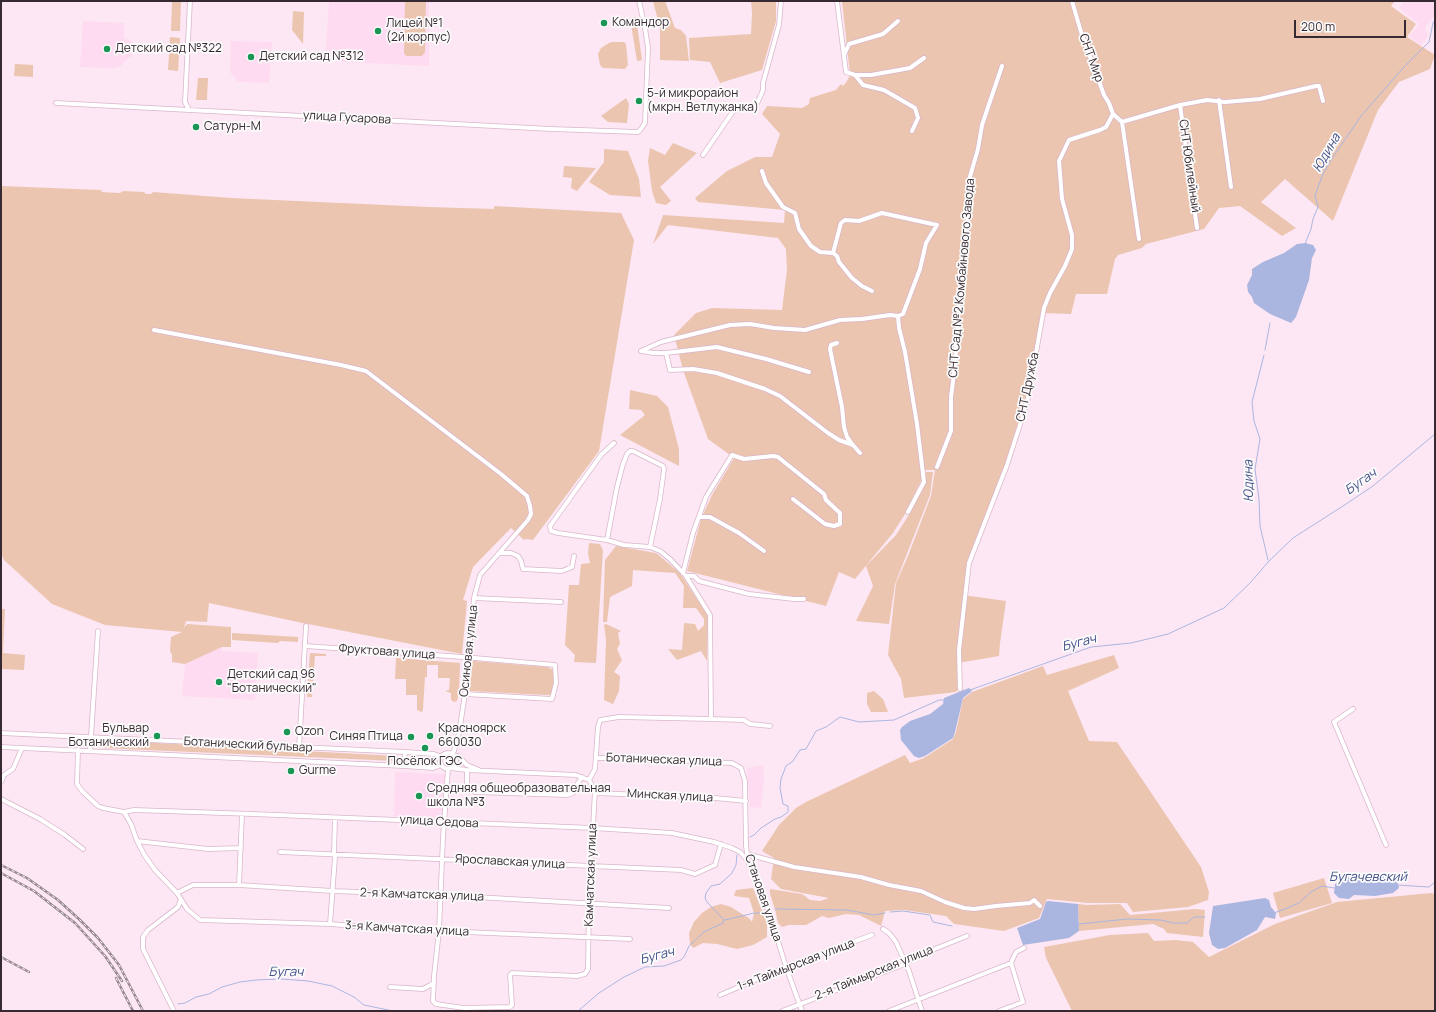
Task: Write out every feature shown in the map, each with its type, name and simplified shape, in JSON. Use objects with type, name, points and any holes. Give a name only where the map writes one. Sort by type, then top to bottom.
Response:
[{"type":"street","points":[[189,110],[185,102],[190,1]]},
{"type":"street","name":"улица Гусарова","points":[[56,103],[551,129],[638,132],[645,122],[648,48],[639,1]]},
{"type":"street","points":[[703,155],[734,110],[756,106],[763,90],[763,83],[779,25],[781,1]]},
{"type":"street","points":[[837,1],[846,72],[855,75],[871,75],[910,68],[924,58]]},
{"type":"street","name":"СНТ Мир","points":[[1072,1],[1081,32],[1104,95],[1113,114]]},
{"type":"street","points":[[844,55],[849,44],[882,34],[898,21]]},
{"type":"street","name":"СНТ Сад №2 Комбайнового Завода","points":[[937,467],[951,431],[951,397],[956,358],[959,298],[967,230],[970,180],[977,155],[982,125],[1002,66]]},
{"type":"street","points":[[855,75],[863,84],[884,90],[915,108],[918,118],[912,131]]},
{"type":"street","name":"СНТ Юбилейный","points":[[1122,122],[1180,105],[1207,100],[1219,100],[1225,102],[1260,99],[1316,86],[1319,86],[1323,101]]},
{"type":"street","points":[[1219,100],[1231,187]]},
{"type":"street","name":"СНТ Юбилейный","points":[[1180,105],[1197,228]]},
{"type":"street","points":[[1113,114],[1122,122],[1139,239]]},
{"type":"street","name":"СНТ Дружба","points":[[960,689],[958,650],[969,563],[1007,465],[1027,403],[1044,308],[1072,249],[1072,235],[1062,199],[1059,161],[1069,140],[1106,127],[1113,114]]},
{"type":"street","points":[[762,172],[766,183],[783,207],[796,214],[799,229],[810,246],[820,252],[833,253],[837,256],[839,262],[852,278],[862,286],[872,291]]},
{"type":"street","points":[[809,372],[761,357],[717,347],[666,353],[641,351],[661,342],[730,325],[750,324],[774,328],[805,330],[840,320],[890,315],[898,316],[903,314],[920,269],[926,243],[937,225],[882,213],[859,221],[845,220],[841,223],[833,253]]},
{"type":"street","points":[[898,316],[917,424],[924,482],[908,512]]},
{"type":"street","name":"Осиновая улица","points":[[154,330],[366,371],[501,474],[526,496],[531,514],[528,520],[480,575],[474,598],[465,694],[459,733],[454,751],[451,755]]},
{"type":"street","points":[[837,343],[830,344],[830,349],[842,407],[844,427],[847,437],[860,452]]},
{"type":"street","points":[[666,353],[670,370],[693,369],[717,373],[765,389],[786,400],[839,440],[853,445]]},
{"type":"street","points":[[614,443],[601,455],[550,526],[551,531],[558,534],[607,540],[624,545],[650,547],[660,551],[685,574],[710,616],[711,719]]},
{"type":"street","points":[[607,540],[623,464],[630,451],[633,451],[663,466],[664,469],[660,499],[650,547]]},
{"type":"street","points":[[685,574],[698,517],[706,497],[732,455],[744,459],[772,456],[778,457],[824,494],[826,500],[840,513],[840,524],[834,526],[825,524],[793,499]]},
{"type":"street","points":[[698,517],[710,517],[739,533],[764,551]]},
{"type":"street","points":[[498,553],[511,553],[518,556],[523,569],[562,571],[572,567],[574,556]]},
{"type":"street","points":[[685,574],[694,576],[698,581],[749,594],[804,599]]},
{"type":"street","points":[[474,598],[562,602]]},
{"type":"street","points":[[299,748],[306,626]]},
{"type":"street","points":[[90,751],[98,631]]},
{"type":"street","name":"Фруктовая улица","points":[[306,646],[555,665],[556,683],[552,699],[465,694]]},
{"type":"street","points":[[1353,709],[1334,722],[1386,845]]},
{"type":"street","points":[[483,771],[467,765],[458,756],[446,754],[442,757],[440,762],[444,768],[450,769],[483,771],[576,775],[589,780],[595,769],[598,727],[600,720],[619,717],[744,720],[750,724],[770,726]]},
{"type":"street","name":"Ботанический бульвар","points":[[1,733],[405,752],[434,754],[442,757]]},
{"type":"street","name":"Ботанический бульвар","points":[[1,747],[433,768],[441,765]]},
{"type":"street","points":[[1,782],[4,775],[13,769],[22,748]]},
{"type":"street","name":"улица Седова","points":[[78,750],[77,784],[82,791],[98,806],[124,812],[134,810],[593,828],[672,833],[721,844],[740,852],[748,861]]},
{"type":"street","points":[[404,766],[405,752]]},
{"type":"street","points":[[390,987],[423,989],[434,983],[439,931],[444,823],[450,769],[454,766],[455,762],[455,758],[451,755]]},
{"type":"street","name":"Ботаническая улица","points":[[596,758],[732,763]]},
{"type":"street","name":"Становая улица","points":[[732,763],[738,765],[743,771],[746,801],[746,846],[748,861],[770,915],[786,967],[802,1011]]},
{"type":"street","points":[[467,770],[467,786],[475,792],[567,795],[573,793],[582,777]]},
{"type":"street","name":"Камчатская улица","points":[[434,983],[433,1002],[436,1004],[464,1008],[510,1007],[512,1004],[510,975],[512,973],[577,976],[582,975],[588,969],[589,903],[595,793],[593,785],[589,780]]},
{"type":"street","name":"Минская улица","points":[[595,793],[715,798],[746,801]]},
{"type":"street","points":[[1,799],[46,823],[83,849]]},
{"type":"street","points":[[124,812],[132,824],[137,841],[145,856],[155,870],[177,893],[181,900],[178,907],[148,930],[143,937],[143,949],[174,1011]]},
{"type":"street","points":[[239,885],[242,815]]},
{"type":"street","points":[[330,924],[335,857],[335,818]]},
{"type":"street","points":[[137,841],[208,849],[241,848]]},
{"type":"street","name":"Ярославская улица","points":[[280,852],[442,858],[681,870],[695,874],[715,865],[721,844]]},
{"type":"street","points":[[740,852],[745,850],[746,846]]},
{"type":"street","points":[[747,854],[794,868],[861,877],[889,885],[921,891],[945,902],[964,908],[974,909],[1030,903],[1034,900],[1040,906]]},
{"type":"street","name":"2-я Камчатская улица","points":[[177,893],[193,885],[239,885],[669,908]]},
{"type":"street","name":"3-я Камчатская улица","points":[[181,900],[187,909],[200,920],[330,924],[394,929],[630,939]]},
{"type":"street","points":[[884,929],[896,942],[909,971],[922,1011]]},
{"type":"street","name":"1-я Таймырская улица","points":[[720,995],[786,967],[872,935]]},
{"type":"street","name":"2-я Таймырская улица","points":[[782,1011],[905,964],[916,957],[967,936]]},
{"type":"street","points":[[998,1011],[1023,1002],[1011,963],[1016,952],[1024,948]]},
{"type":"street","points":[[889,1011],[1011,963]]},
{"type":"shaded area","points":[[172,1],[181,1],[180,31],[171,31]]},
{"type":"shaded area","name":"Лицей №1 (2й корпус)","points":[[329,1],[429,1],[429,66],[325,61]]},
{"type":"shaded area","points":[[405,1],[426,1],[425,52],[422,56],[406,56],[404,53]]},
{"type":"shaded area","points":[[653,1],[665,1],[675,28],[681,30],[686,36],[689,61],[660,60],[660,28]]},
{"type":"shaded area","points":[[751,1],[776,1],[776,21],[762,70],[720,83],[710,62],[690,60],[689,38],[751,34]]},
{"type":"shaded area","points":[[842,1],[1395,1],[1391,6],[1416,24],[1407,37],[1435,55],[1430,69],[1399,82],[1378,110],[1333,221],[1285,179],[1261,202],[1296,228],[1282,236],[1240,206],[1219,208],[1204,229],[1146,244],[1142,248],[1118,255],[1115,259],[1107,294],[1076,294],[1071,314],[1042,313],[1025,402],[1007,462],[967,564],[963,595],[1006,601],[999,656],[958,663],[958,689],[956,692],[904,698],[901,679],[888,655],[896,583],[931,496],[935,470],[921,470],[921,481],[905,514],[893,533],[855,579],[839,572],[826,606],[687,571],[701,519],[712,495],[734,458],[708,439],[683,370],[674,335],[696,313],[712,308],[782,310],[787,270],[786,249],[778,238],[668,225],[653,244],[663,215],[784,223],[785,210],[698,202],[695,198],[727,171],[755,157],[772,157],[780,134],[762,114],[767,106],[802,108],[809,104],[810,98],[836,90],[841,84],[843,86],[847,81],[850,75]]},
{"type":"shaded area","points":[[1404,1],[1435,1],[1435,15],[1425,28],[1428,36],[1421,45],[1409,36],[1419,24],[1399,8]]},
{"type":"shaded area","points":[[293,11],[304,12],[303,44],[292,30]]},
{"type":"shaded area","points":[[636,17],[642,60],[637,61],[630,18]]},
{"type":"shaded area","name":"Детский сад №322","points":[[83,21],[124,23],[124,38],[133,42],[132,56],[124,61],[121,66],[113,68],[80,67]]},
{"type":"shaded area","points":[[170,37],[180,38],[178,71],[168,70]]},
{"type":"shaded area","name":"Детский сад №312","points":[[231,41],[272,42],[269,83],[238,82],[230,72]]},
{"type":"shaded area","points":[[612,42],[624,42],[626,44],[628,65],[625,69],[603,68],[600,65],[598,54],[601,48]]},
{"type":"shaded area","points":[[15,64],[33,65],[33,77],[14,76]]},
{"type":"shaded area","points":[[198,78],[208,78],[207,100],[196,100]]},
{"type":"shaded area","points":[[626,98],[629,104],[627,123],[608,122],[601,116]]},
{"type":"shaded area","points":[[673,143],[697,153],[660,187],[671,201],[666,205],[656,203],[652,191],[648,161],[650,148],[665,155]]},
{"type":"shaded area","points":[[604,149],[628,151],[639,179],[641,197],[610,195],[589,182],[604,162]]},
{"type":"shaded area","points":[[564,166],[596,168],[577,191],[571,188],[572,178],[563,177]]},
{"type":"shaded area","points":[[1,186],[101,190],[102,192],[120,193],[123,191],[144,192],[146,194],[151,194],[153,192],[231,198],[429,207],[494,209],[494,206],[621,213],[634,240],[599,451],[533,540],[524,540],[511,528],[473,567],[463,600],[467,601],[462,654],[209,603],[207,622],[186,621],[184,628],[187,624],[231,627],[231,647],[222,647],[185,664],[172,662],[172,655],[170,651],[171,637],[182,632],[105,625],[52,604],[4,560],[1,553]]},
{"type":"shaded area","points":[[630,390],[657,396],[668,407],[679,449],[679,466],[620,435],[645,415],[641,410],[629,409]]},
{"type":"shaded area","points":[[926,472],[933,472],[930,495],[895,584],[889,624],[856,621],[873,586],[866,566],[896,535],[910,513],[925,482]]},
{"type":"shaded area","points":[[589,543],[600,544],[603,550],[596,663],[574,662],[575,655],[565,645],[569,585],[579,585],[581,564],[590,563],[588,553]]},
{"type":"shaded area","points":[[616,546],[656,553],[680,573],[708,616],[707,661],[701,651],[677,660],[668,649],[682,650],[684,623],[695,624],[698,631],[704,625],[704,619],[696,608],[683,608],[684,586],[675,573],[633,570],[632,586],[610,597],[607,622],[603,622],[605,560]]},
{"type":"shaded area","points":[[1,609],[5,609],[3,653],[25,655],[24,670],[1,669]]},
{"type":"shaded area","points":[[606,624],[621,631],[618,633],[620,644],[617,649],[622,660],[614,672],[620,676],[619,691],[613,704],[604,700],[606,640],[604,625]]},
{"type":"shaded area","points":[[232,633],[298,637],[298,642],[280,641],[278,643],[232,640]]},
{"type":"shaded area","name":"Детский сад 96 \"Ботанический\"","points":[[222,647],[222,651],[258,653],[255,700],[182,696],[185,664]]},
{"type":"shaded area","points":[[310,653],[326,654],[326,656],[315,656],[312,697],[307,697]]},
{"type":"shaded area","points":[[1114,655],[1119,668],[1068,691],[1089,741],[1117,742],[1201,867],[1209,892],[1208,900],[1188,907],[1133,912],[1127,903],[1088,903],[1047,899],[1039,918],[1004,931],[954,924],[946,916],[904,910],[885,911],[881,926],[859,915],[846,914],[829,918],[822,916],[806,925],[789,925],[782,927],[778,923],[770,889],[802,894],[810,900],[820,901],[829,898],[781,889],[771,879],[774,858],[762,851],[779,825],[796,808],[905,755],[910,763],[924,758],[953,739],[956,732],[963,699],[972,692],[1043,666],[1047,675]]},
{"type":"shaded area","points":[[396,658],[460,663],[459,692],[457,701],[454,702],[451,700],[451,693],[445,691],[449,690],[450,678],[438,678],[438,665],[427,665],[423,709],[422,712],[417,710],[417,695],[406,695],[406,679],[395,679]]},
{"type":"shaded area","points":[[473,661],[548,667],[553,670],[554,674],[552,692],[550,695],[545,695],[470,691],[471,663]]},
{"type":"shaded area","points":[[874,691],[883,699],[888,712],[871,712],[867,704],[867,693]]},
{"type":"shaded area","points":[[98,741],[397,756],[399,760],[101,748],[97,746]]},
{"type":"shaded area","points":[[763,765],[764,779],[761,808],[750,807],[747,768]]},
{"type":"shaded area","name":"Средняя общеобразовательная школа №3","points":[[395,772],[445,774],[442,818],[394,816]]},
{"type":"shaded area","points":[[1324,878],[1332,903],[1280,918],[1273,893]]},
{"type":"shaded area","points":[[753,888],[767,923],[767,937],[753,945],[737,949],[717,944],[703,943],[693,948],[690,944],[689,933],[694,922],[702,913],[711,907],[721,904],[731,907],[750,919],[752,922],[754,913],[749,898],[734,896],[736,890]]},
{"type":"shaded area","points":[[1431,893],[1435,894],[1435,1011],[1072,1011],[1046,958],[1044,947],[1110,935],[1148,933],[1154,941],[1176,940],[1193,942],[1209,957],[1275,924],[1337,902]]},
{"type":"shaded area","points":[[1078,904],[1120,904],[1130,915],[1195,909],[1205,910],[1203,937],[1167,933],[1164,929],[1153,924],[1079,931]]},
{"type":"water","points":[[1305,243],[1313,245],[1316,250],[1312,258],[1309,280],[1296,317],[1291,323],[1270,314],[1254,303],[1248,292],[1247,285],[1252,275],[1252,269],[1263,262],[1284,253],[1297,244]]},
{"type":"water","points":[[969,688],[972,691],[963,698],[953,738],[925,756],[919,758],[914,756],[901,740],[900,730],[902,727],[910,721],[930,714],[943,704],[944,698]]},
{"type":"water","points":[[1385,875],[1395,878],[1398,884],[1399,888],[1393,893],[1375,896],[1354,895],[1349,899],[1339,898],[1334,893],[1335,884],[1347,877]]},
{"type":"water","points":[[1265,898],[1269,900],[1271,907],[1276,913],[1275,919],[1265,917],[1257,930],[1225,948],[1218,949],[1212,945],[1209,933],[1213,906]]},
{"type":"water","points":[[1046,902],[1078,904],[1079,931],[1069,938],[1023,945],[1017,928],[1040,919]]},
{"type":"waterway","name":"Юдина","points":[[1305,244],[1318,207],[1315,196],[1322,176],[1331,160],[1361,116],[1403,68],[1429,42],[1435,20]]},
{"type":"waterway","name":"Юдина","points":[[1265,350],[1270,323]]},
{"type":"waterway","name":"Юдина","points":[[1264,355],[1252,402],[1254,421],[1260,439],[1255,469],[1259,499],[1260,526],[1268,560]]},
{"type":"waterway","name":"Бугач","points":[[970,690],[1091,647],[1131,643],[1168,634],[1224,608],[1293,538],[1373,486],[1435,434]]},
{"type":"waterway","name":"Бугач","points":[[750,837],[761,828],[788,812],[788,806],[783,804],[780,788],[781,779],[786,766],[793,761],[800,750],[806,749],[816,731],[826,727],[840,717],[859,722],[894,720],[939,700],[944,700]]},
{"type":"waterway","name":"Бугач","points":[[578,1011],[599,993],[624,977],[645,967],[664,966],[681,960],[689,946],[704,932],[723,923],[724,920],[707,902],[705,898],[706,893],[711,886],[720,884],[732,873],[736,865],[737,855]]},
{"type":"waterway","name":"Бугачевский","points":[[1397,885],[1429,887],[1435,882]]},
{"type":"waterway","name":"Бугачевский","points":[[1274,913],[1299,903],[1311,892],[1322,886],[1334,888]]},
{"type":"waterway","name":"Бугачевский","points":[[775,909],[847,910],[874,915],[885,913]]},
{"type":"waterway","name":"Бугачевский","points":[[890,912],[903,911],[930,915],[933,922],[952,926]]},
{"type":"waterway","name":"Бугачевский","points":[[725,920],[754,913],[763,913]]},
{"type":"waterway","name":"Бугачевский","points":[[1079,924],[1127,919],[1161,920],[1173,923],[1187,923],[1194,917],[1205,917]]},
{"type":"waterway","name":"Бугач","points":[[178,1004],[185,1003],[196,997],[209,994],[222,987],[240,982],[281,979],[308,981],[332,986],[354,997],[364,1005],[393,1011]]},
{"type":"railway","points":[[1,865],[27,878],[58,900],[98,938],[119,965],[143,1011]]},
{"type":"railway","points":[[1,873],[34,891],[75,923],[105,956],[122,981]]},
{"type":"railway","points":[[1,957],[29,972]]},
{"type":"railway","points":[[116,978],[133,1011]]},
{"type":"place","name":"Командор","points":[[604,23]]},
{"type":"place","name":"Лицей №1 (2й корпус)","points":[[378,31]]},
{"type":"place","name":"Детский сад №322","points":[[107,49]]},
{"type":"place","name":"Детский сад №312","points":[[251,57]]},
{"type":"place","name":"5-й микрорайон (мкрн. Ветлужанка)","points":[[639,101]]},
{"type":"place","name":"Сатурн-М","points":[[196,127]]},
{"type":"place","name":"Детский сад 96 \"Ботанический\"","points":[[219,682]]},
{"type":"place","name":"Ozon","points":[[287,732]]},
{"type":"place","name":"Бульвар Ботанический","points":[[157,736]]},
{"type":"place","name":"Красноярск 660030","points":[[430,736]]},
{"type":"place","name":"Синяя Птица","points":[[411,737]]},
{"type":"place","name":"Посёлок ГЭС","points":[[425,748]]},
{"type":"place","name":"Gurme","points":[[291,771]]},
{"type":"place","name":"Средняя общеобразовательная школа №3","points":[[419,796]]}]
